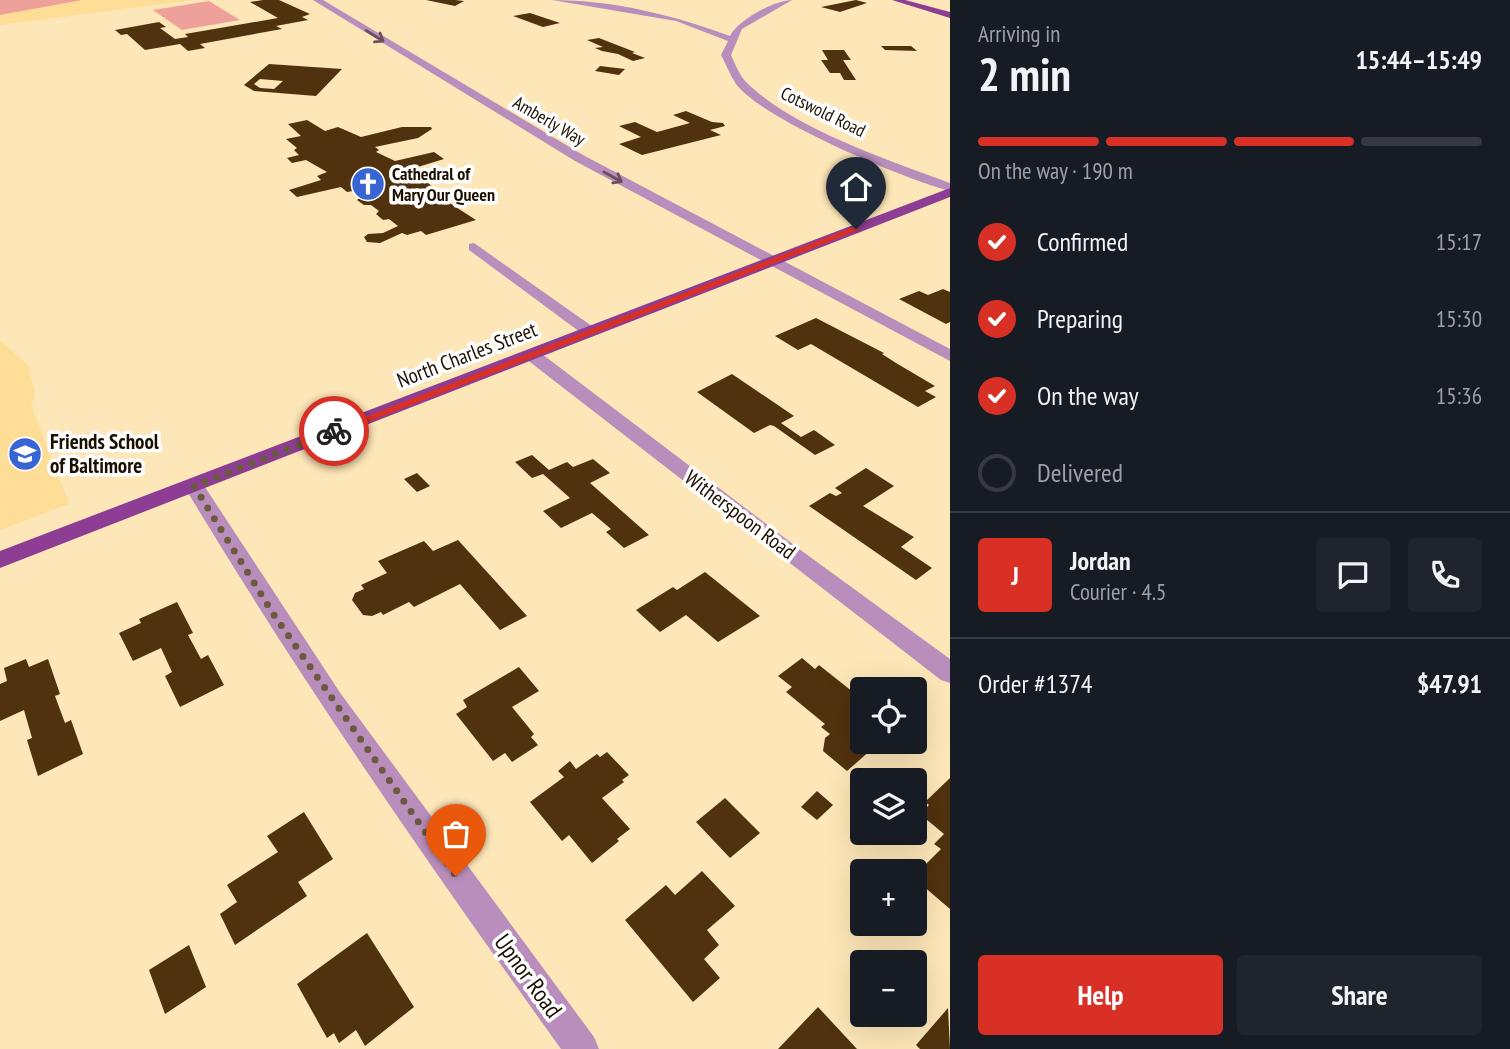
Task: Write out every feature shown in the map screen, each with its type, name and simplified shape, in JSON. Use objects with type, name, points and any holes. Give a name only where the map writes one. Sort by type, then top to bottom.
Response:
[{"type":"main road","points":[[896,0],[950,15]]},
{"type":"main road","points":[[925,0],[950,7]]},
{"type":"main road","name":"North Charles Street","points":[[0,560],[950,192]]},
{"type":"street","name":"Amberly Way","points":[[317,0],[569,153],[950,356]]},
{"type":"street","points":[[556,0],[678,19],[706,20]]},
{"type":"street","points":[[732,18],[749,16],[788,0]]},
{"type":"street","points":[[678,19],[728,38],[749,16]]},
{"type":"street","name":"Cotswold Road","points":[[728,38],[724,51],[727,65],[742,85],[759,100],[811,130],[950,187]]},
{"type":"street","points":[[474,247],[590,332]]},
{"type":"street","name":"Witherspoon Road","points":[[532,355],[794,557],[950,673]]},
{"type":"street","name":"Upnor Road","points":[[194,486],[274,615],[351,727],[582,1049]]},
{"type":"shaded area","points":[[0,0],[194,0],[0,25]]},
{"type":"shaded area","points":[[0,0],[82,0],[0,15]]},
{"type":"shaded area","points":[[209,1],[240,20],[182,30],[153,10]]},
{"type":"shaded area","name":"Friends School of Baltimore","points":[[0,340],[29,366],[35,396],[31,405],[69,504],[0,530]]},
{"type":"building","points":[[279,0],[310,14],[302,17],[308,20],[276,26],[282,29],[200,44],[205,48],[188,51],[180,44],[145,50],[127,34],[121,35],[115,30],[159,22],[166,27],[160,28],[175,39],[188,37],[185,34],[278,18],[250,2]]},
{"type":"building","points":[[426,0],[455,0],[464,1],[455,6]]},
{"type":"building","points":[[856,0],[867,3],[840,12],[821,7]]},
{"type":"building","points":[[530,13],[560,23],[543,27],[513,16]]},
{"type":"building","points":[[599,38],[645,58],[633,61],[595,48],[603,47],[587,40]]},
{"type":"building","points":[[881,46],[911,46],[917,51],[885,50]]},
{"type":"building","points":[[822,50],[844,50],[851,60],[843,60],[856,80],[844,80],[840,73],[830,73],[821,60],[828,60]]},
{"type":"building","points":[[269,64],[342,69],[316,96],[254,91],[244,85]],"holes":[[[260,79],[283,81],[274,89],[260,88],[254,84]]]},
{"type":"building","points":[[600,66],[625,69],[619,75],[595,71]]},
{"type":"building","points":[[686,111],[712,122],[723,123],[725,126],[710,130],[721,135],[642,155],[619,144],[641,137],[619,126],[635,122],[657,132],[690,123],[673,115]]},
{"type":"building","name":"Cathedral of Mary Our Queen","points":[[307,120],[325,131],[338,127],[361,137],[402,127],[431,127],[432,129],[418,138],[375,147],[379,150],[376,152],[395,161],[434,152],[444,159],[408,170],[414,174],[410,176],[418,182],[425,181],[432,186],[429,189],[452,200],[448,202],[476,220],[426,235],[421,231],[407,235],[402,233],[380,243],[367,242],[364,237],[368,234],[383,233],[398,226],[389,219],[383,220],[376,214],[379,211],[357,200],[361,197],[353,191],[347,192],[341,187],[297,197],[289,190],[321,180],[317,176],[327,172],[306,160],[292,163],[287,158],[299,155],[294,150],[297,148],[286,139],[301,136],[288,124]]},
{"type":"building","points":[[943,289],[950,292],[950,322],[946,324],[899,299],[919,291],[928,295]]},
{"type":"building","points":[[816,318],[884,353],[882,354],[935,386],[925,391],[936,397],[918,407],[811,344],[798,350],[775,336]]},
{"type":"building","points":[[732,374],[794,416],[781,423],[801,437],[814,430],[835,445],[815,455],[774,426],[770,425],[754,433],[697,392]]},
{"type":"building","points":[[532,455],[549,470],[567,462],[573,467],[593,459],[610,473],[590,483],[649,535],[624,548],[606,532],[611,529],[592,513],[561,528],[543,511],[570,498],[543,474],[532,478],[515,462]]},
{"type":"building","points":[[866,468],[894,486],[863,506],[914,537],[901,547],[932,568],[916,580],[809,506],[830,493],[836,496],[842,493],[835,488]]},
{"type":"building","points":[[417,473],[430,486],[417,492],[404,479]]},
{"type":"building","points":[[458,540],[527,616],[500,630],[460,584],[414,607],[409,602],[383,615],[381,612],[372,616],[363,615],[352,600],[355,593],[364,589],[361,585],[387,573],[378,561],[424,541],[433,551]]},
{"type":"building","points":[[705,572],[760,616],[718,642],[686,615],[660,632],[636,610],[673,587],[677,590]]},
{"type":"building","points":[[177,602],[193,633],[188,635],[201,659],[208,655],[224,685],[180,707],[165,676],[172,672],[161,648],[133,661],[119,633],[141,623],[139,619]]},
{"type":"building","points":[[802,658],[815,669],[819,665],[850,690],[850,754],[866,754],[847,771],[823,751],[825,738],[830,734],[821,727],[825,724],[786,692],[792,687],[778,676]]},
{"type":"building","points":[[26,659],[29,667],[48,659],[60,694],[55,696],[65,723],[71,720],[83,754],[38,776],[27,740],[32,738],[24,710],[0,721],[0,684],[7,681],[4,668]]},
{"type":"building","points":[[519,667],[539,691],[512,707],[534,734],[531,737],[538,745],[512,762],[505,753],[493,761],[456,714],[467,707],[463,700]]},
{"type":"building","points":[[607,752],[629,775],[602,798],[630,829],[592,863],[569,835],[562,841],[530,802],[564,777],[558,771],[570,761],[576,769],[597,754],[600,757]]},
{"type":"building","points":[[950,778],[950,909],[927,889],[927,863],[941,849],[934,844],[944,834],[927,820],[927,800]]},
{"type":"building","points":[[817,791],[833,805],[817,820],[801,807]]},
{"type":"building","points":[[725,798],[760,833],[730,858],[696,822]]},
{"type":"building","points":[[304,812],[333,859],[298,882],[307,896],[235,945],[220,914],[237,902],[227,885],[278,852],[267,836]]},
{"type":"building","points":[[702,871],[735,906],[707,930],[719,945],[704,959],[720,978],[693,1002],[625,920],[666,885],[675,895]]},
{"type":"building","points":[[367,933],[414,1007],[365,1046],[356,1030],[339,1043],[334,1033],[327,1038],[297,984]]},
{"type":"building","points":[[189,945],[206,987],[165,1014],[149,970]]},
{"type":"building","points":[[818,1007],[857,1049],[778,1049]]},
{"type":"building","points":[[948,1008],[950,1049],[920,1049],[916,1045]]},
{"type":"way so far","points":[[334,431],[194,486],[274,615],[456,876]]},
{"type":"place","name":"Cathedral of Mary Our Queen","points":[[368,184]]},
{"type":"place","name":"Friends School of Baltimore","points":[[25,454]]},
{"type":"route","points":[[334,431],[856,229]]}]
